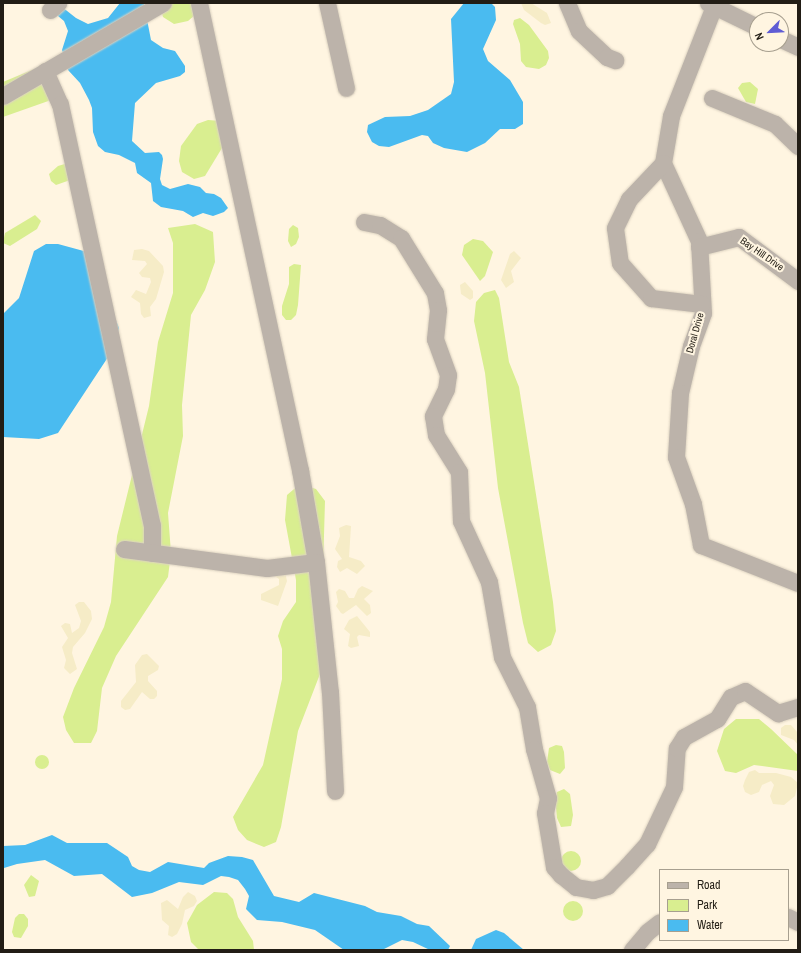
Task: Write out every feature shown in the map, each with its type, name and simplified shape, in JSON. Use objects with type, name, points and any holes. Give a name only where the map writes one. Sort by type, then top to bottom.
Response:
[{"type":"street","points":[[3,96],[163,3]]},
{"type":"street","points":[[199,3],[300,470],[316,562],[330,692],[335,791]]},
{"type":"street","points":[[327,3],[346,88]]},
{"type":"street","points":[[567,3],[579,31],[606,57],[615,60]]},
{"type":"street","points":[[702,304],[651,298],[620,263],[616,228],[629,199],[663,163],[671,116],[711,4],[749,23]]},
{"type":"street","points":[[789,43],[798,48]]},
{"type":"street","points":[[45,71],[60,104],[152,525],[152,553]]},
{"type":"street","points":[[712,98],[775,124],[798,146]]},
{"type":"street","name":"Doral Drive","points":[[663,163],[699,241],[703,313],[691,346],[680,393],[676,457],[693,504],[701,545],[798,583]]},
{"type":"street","points":[[364,222],[380,225],[400,238],[434,293],[438,310],[435,339],[448,375],[446,389],[433,416],[436,435],[459,472],[461,521],[489,582],[502,657],[527,707],[534,749],[548,798],[545,813],[554,867],[561,875],[576,887],[593,890],[607,886],[627,866],[647,844],[674,787],[678,748],[684,737],[717,719],[731,697],[745,691],[778,713],[798,707]]},
{"type":"street","name":"Bay Hill Drive","points":[[699,247],[739,237],[798,281]]},
{"type":"street","points":[[124,549],[267,568],[316,562]]},
{"type":"street","points":[[789,918],[798,922]]},
{"type":"street","points":[[632,950],[647,932],[659,923]]},
{"type":"green space","points":[[159,3],[209,3],[188,21],[174,24],[163,17]]},
{"type":"green space","points":[[520,18],[529,25],[548,51],[549,58],[546,65],[539,69],[526,67],[521,61],[520,44],[513,24],[514,20]]},
{"type":"green space","points":[[34,69],[54,99],[3,117],[3,82]]},
{"type":"green space","points":[[750,82],[758,89],[755,104],[746,102],[738,88],[742,83]]},
{"type":"green space","points":[[208,120],[221,121],[222,148],[205,176],[194,179],[182,172],[179,161],[181,146],[197,124]]},
{"type":"green space","points":[[68,163],[76,178],[56,185],[51,181],[49,174],[58,166]]},
{"type":"green space","points":[[35,215],[41,221],[37,229],[10,246],[3,243],[5,233]]},
{"type":"green space","points":[[195,224],[213,232],[215,262],[205,290],[191,315],[182,405],[183,436],[168,513],[171,553],[168,577],[116,656],[102,688],[97,731],[91,743],[74,743],[66,730],[63,717],[74,688],[104,627],[111,602],[117,536],[149,406],[158,342],[173,293],[173,243],[168,228]]},
{"type":"green space","points":[[293,225],[298,228],[299,237],[296,244],[291,247],[288,241],[289,229]]},
{"type":"green space","points":[[473,239],[483,241],[493,252],[485,276],[480,281],[462,255],[464,245]]},
{"type":"green space","points":[[294,264],[301,265],[298,305],[296,315],[291,320],[286,320],[282,315],[282,306],[289,284],[289,267]]},
{"type":"green space","points":[[495,290],[499,298],[509,362],[519,387],[553,602],[556,631],[551,645],[538,652],[528,643],[523,623],[498,488],[485,373],[474,321],[476,302],[484,293]]},
{"type":"green space","points":[[300,484],[316,489],[325,501],[320,674],[298,731],[281,827],[276,842],[264,847],[247,840],[238,830],[233,817],[263,765],[282,679],[282,649],[278,636],[283,621],[296,602],[296,580],[285,520],[287,495]]},
{"type":"green space","points":[[736,719],[759,719],[771,729],[798,755],[798,771],[754,765],[736,773],[725,771],[717,751],[724,729]]},
{"type":"green space","points":[[556,745],[562,746],[564,752],[565,768],[560,774],[550,770],[547,762],[549,748]]},
{"type":"green space","points":[[39,755],[45,755],[49,759],[49,765],[45,769],[39,769],[35,765],[35,759]]},
{"type":"green space","points":[[564,789],[570,794],[573,815],[571,826],[561,827],[557,818],[555,799],[557,792]]},
{"type":"green space","points":[[571,851],[578,854],[581,861],[578,868],[571,871],[564,868],[561,861],[564,854]]},
{"type":"green space","points":[[31,875],[39,881],[35,896],[29,897],[24,885]]},
{"type":"green space","points":[[214,892],[227,893],[233,899],[238,917],[253,941],[254,950],[199,950],[191,942],[187,923],[197,905]]},
{"type":"green space","points":[[573,901],[580,904],[583,911],[580,918],[573,921],[566,918],[563,911],[566,904]]},
{"type":"green space","points":[[19,914],[24,914],[28,919],[28,926],[21,938],[14,937],[12,932],[15,918]]},
{"type":"sand","points":[[521,3],[531,3],[547,13],[551,23],[545,25],[541,23],[524,10]]},
{"type":"sand","points":[[142,249],[149,251],[163,266],[164,272],[156,299],[150,307],[151,316],[144,318],[141,314],[140,303],[131,297],[136,290],[146,294],[151,282],[150,278],[142,277],[139,273],[147,264],[145,261],[132,260],[134,250]]},
{"type":"sand","points":[[514,251],[521,258],[511,271],[514,282],[506,288],[501,280],[510,254]]},
{"type":"sand","points":[[465,282],[473,291],[473,298],[470,300],[461,294],[460,285]]},
{"type":"sand","points":[[346,525],[351,526],[349,557],[361,561],[365,566],[357,574],[347,568],[340,572],[337,567],[338,561],[342,559],[335,549],[340,536],[339,528]]},
{"type":"sand","points":[[285,572],[287,581],[278,606],[261,600],[261,594],[279,585],[279,579],[270,573]]},
{"type":"sand","points":[[362,586],[373,591],[364,599],[370,605],[371,613],[367,616],[356,605],[343,614],[341,613],[336,606],[338,602],[336,592],[339,589],[345,591],[349,598],[354,598],[358,589]]},
{"type":"sand","points":[[79,602],[84,602],[91,611],[92,619],[85,633],[73,647],[72,653],[77,669],[70,674],[64,668],[66,660],[62,647],[68,638],[61,626],[65,623],[70,624],[72,633],[79,628],[81,621],[75,605]]},
{"type":"sand","points":[[357,616],[370,632],[370,637],[359,635],[357,637],[359,646],[351,648],[348,646],[350,634],[344,629],[349,620]]},
{"type":"sand","points":[[147,654],[159,666],[158,670],[148,676],[148,681],[157,691],[157,696],[154,699],[150,699],[142,692],[130,709],[125,710],[121,707],[121,701],[136,682],[135,665],[142,655]]},
{"type":"sand","points":[[785,725],[791,725],[798,733],[798,745],[794,740],[781,735],[781,728]]},
{"type":"sand","points":[[755,770],[759,773],[776,773],[791,777],[798,783],[795,796],[784,805],[773,804],[770,796],[774,785],[771,781],[762,785],[759,792],[751,795],[745,792],[743,786],[745,780],[749,772]]},
{"type":"sand","points":[[188,892],[195,896],[197,901],[194,906],[185,910],[182,924],[177,934],[172,937],[168,935],[169,926],[162,920],[161,903],[167,900],[178,909],[183,897]]},
{"type":"water","points":[[57,3],[76,18],[88,24],[108,18],[120,3],[144,4],[151,40],[163,48],[175,51],[185,66],[185,72],[180,76],[156,83],[135,103],[132,141],[145,153],[159,152],[162,155],[163,159],[160,179],[162,185],[170,189],[188,184],[200,187],[206,193],[214,194],[221,198],[228,208],[224,212],[213,216],[203,213],[193,217],[183,211],[161,207],[153,201],[151,183],[137,173],[135,163],[119,155],[105,152],[98,146],[93,132],[92,108],[89,100],[80,83],[68,70],[62,50],[68,31],[64,21],[58,16]]},
{"type":"water","points":[[464,3],[491,3],[495,7],[496,20],[483,49],[488,61],[510,80],[523,102],[523,124],[515,129],[500,129],[485,143],[467,152],[444,148],[433,143],[428,136],[422,135],[389,147],[379,146],[372,142],[367,132],[368,125],[385,117],[410,116],[428,110],[451,94],[454,82],[451,19]]},
{"type":"water","points":[[46,244],[58,244],[91,253],[119,328],[116,345],[58,433],[39,439],[3,437],[3,314],[19,298],[34,251]]},
{"type":"water","points":[[52,835],[67,843],[107,843],[128,857],[132,866],[139,870],[150,872],[168,862],[204,868],[209,863],[228,856],[242,857],[253,860],[274,896],[299,902],[314,893],[365,906],[377,912],[401,916],[417,924],[429,926],[450,946],[448,950],[430,950],[413,942],[402,940],[382,950],[344,950],[315,930],[282,922],[257,920],[246,909],[249,896],[245,889],[238,880],[229,877],[221,876],[203,885],[179,882],[152,893],[132,897],[102,874],[74,876],[45,860],[17,864],[4,868],[3,871],[3,846],[25,845]]},
{"type":"water","points":[[496,930],[504,933],[524,950],[471,950],[476,939]]}]
